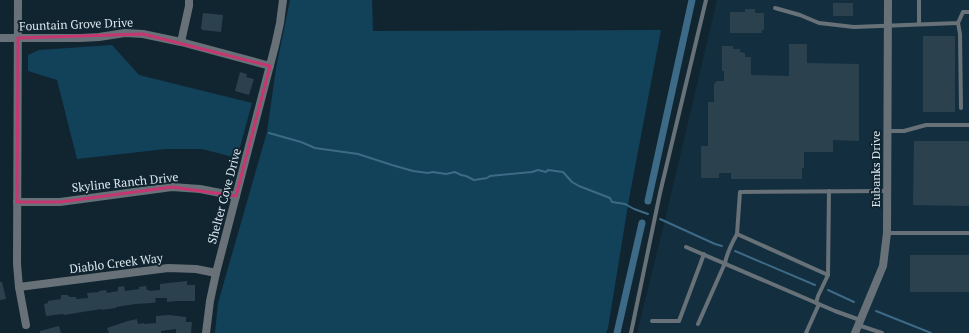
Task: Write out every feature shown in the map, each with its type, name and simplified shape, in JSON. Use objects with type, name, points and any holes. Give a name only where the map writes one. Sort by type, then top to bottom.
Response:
[{"type":"street","points":[[18,0],[17,264],[19,287],[26,325]]},
{"type":"street","points":[[181,42],[189,0]]},
{"type":"street","name":"Shelter Cove Drive","points":[[206,333],[216,273],[270,66],[280,23],[283,0]]},
{"type":"street","name":"Eubanks Drive","points":[[857,326],[883,266],[887,233],[888,0]]},
{"type":"street","name":"Fountain Grove Drive","points":[[0,38],[80,38],[125,33],[142,34],[181,42],[270,66]]},
{"type":"street","name":"Skyline Ranch Drive","points":[[17,202],[60,202],[172,187],[200,189],[236,196]]},
{"type":"street","name":"Diablo Creek Way","points":[[19,287],[168,268],[196,269],[216,273]]},
{"type":"lane","points":[[631,333],[660,193],[706,0]]},
{"type":"lane","points":[[919,0],[919,24]]},
{"type":"lane","points":[[775,8],[800,15],[819,23],[854,27],[958,23]]},
{"type":"lane","points":[[961,108],[960,34],[958,23],[963,12],[969,12]]},
{"type":"lane","points":[[887,131],[904,131],[926,125],[969,125]]},
{"type":"lane","points":[[806,333],[817,304],[818,296],[828,275],[829,191]]},
{"type":"lane","points":[[698,324],[737,234],[740,192],[887,191]]},
{"type":"lane","points":[[887,233],[969,233]]},
{"type":"lane","points":[[737,234],[828,275]]},
{"type":"lane","points":[[686,247],[835,311],[857,326],[882,333]]},
{"type":"lane","points":[[652,321],[679,321],[704,254]]},
{"type":"highlighted area","points":[[143,34],[270,66],[236,196],[172,187],[60,202],[17,202],[18,38]]},
{"type":"shaded area","points":[[290,0],[372,0],[373,31],[661,30],[629,199],[606,333],[215,333],[218,303],[267,132],[276,68]]},
{"type":"shaded area","points":[[717,0],[969,0],[969,333],[637,333]]},
{"type":"shaded area","points":[[112,45],[139,75],[252,103],[237,158],[202,149],[166,149],[77,159],[57,80],[28,71],[28,55],[39,50]]},
{"type":"building","points":[[833,3],[853,3],[853,16],[833,16]]},
{"type":"building","points":[[745,9],[755,9],[755,13],[764,13],[764,30],[762,30],[762,33],[730,33],[730,12],[745,12]]},
{"type":"building","points":[[203,13],[223,15],[221,32],[201,29]]},
{"type":"building","points":[[923,36],[955,36],[955,112],[923,112]]},
{"type":"building","points":[[789,44],[807,44],[807,63],[859,64],[859,141],[833,140],[833,152],[804,152],[802,179],[731,179],[731,173],[719,173],[719,178],[701,178],[701,146],[708,146],[708,102],[714,102],[714,84],[717,81],[724,81],[724,71],[722,71],[722,46],[733,46],[733,49],[740,49],[740,52],[745,53],[745,57],[751,57],[751,75],[789,76]]},
{"type":"building","points":[[240,72],[247,74],[246,77],[254,79],[249,95],[235,91]]},
{"type":"building","points":[[914,141],[969,141],[969,206],[913,205]]},
{"type":"building","points":[[910,255],[969,255],[969,292],[910,292]]},
{"type":"building","points":[[187,281],[187,285],[195,285],[195,301],[167,302],[167,298],[155,298],[156,302],[152,303],[46,316],[44,304],[48,303],[48,301],[61,299],[61,295],[76,297],[76,299],[88,298],[87,293],[106,290],[107,293],[118,291],[118,287],[124,286],[125,291],[139,289],[139,287],[146,286],[147,290],[149,291],[160,290],[160,284]]},
{"type":"building","points":[[0,282],[2,282],[6,299],[0,300]]},
{"type":"building","points":[[169,315],[186,317],[186,322],[192,322],[191,333],[176,333],[176,329],[161,331],[161,333],[109,333],[107,328],[137,319],[138,324],[156,323],[156,316]]},
{"type":"building","points":[[59,326],[61,333],[40,333],[40,331]]},
{"type":"waterway","points":[[648,201],[692,0]]},
{"type":"waterway","points":[[269,133],[301,142],[315,148],[358,154],[413,171],[446,174],[455,172],[474,180],[487,178],[490,176],[532,172],[538,170],[546,172],[548,170],[563,172],[572,182],[579,186],[610,198],[612,202],[625,204],[648,214]]},
{"type":"waterway","points":[[660,219],[722,246]]},
{"type":"waterway","points":[[617,333],[642,223]]},
{"type":"waterway","points":[[735,251],[815,285]]},
{"type":"waterway","points":[[828,290],[854,302]]},
{"type":"waterway","points":[[876,311],[931,333]]}]
